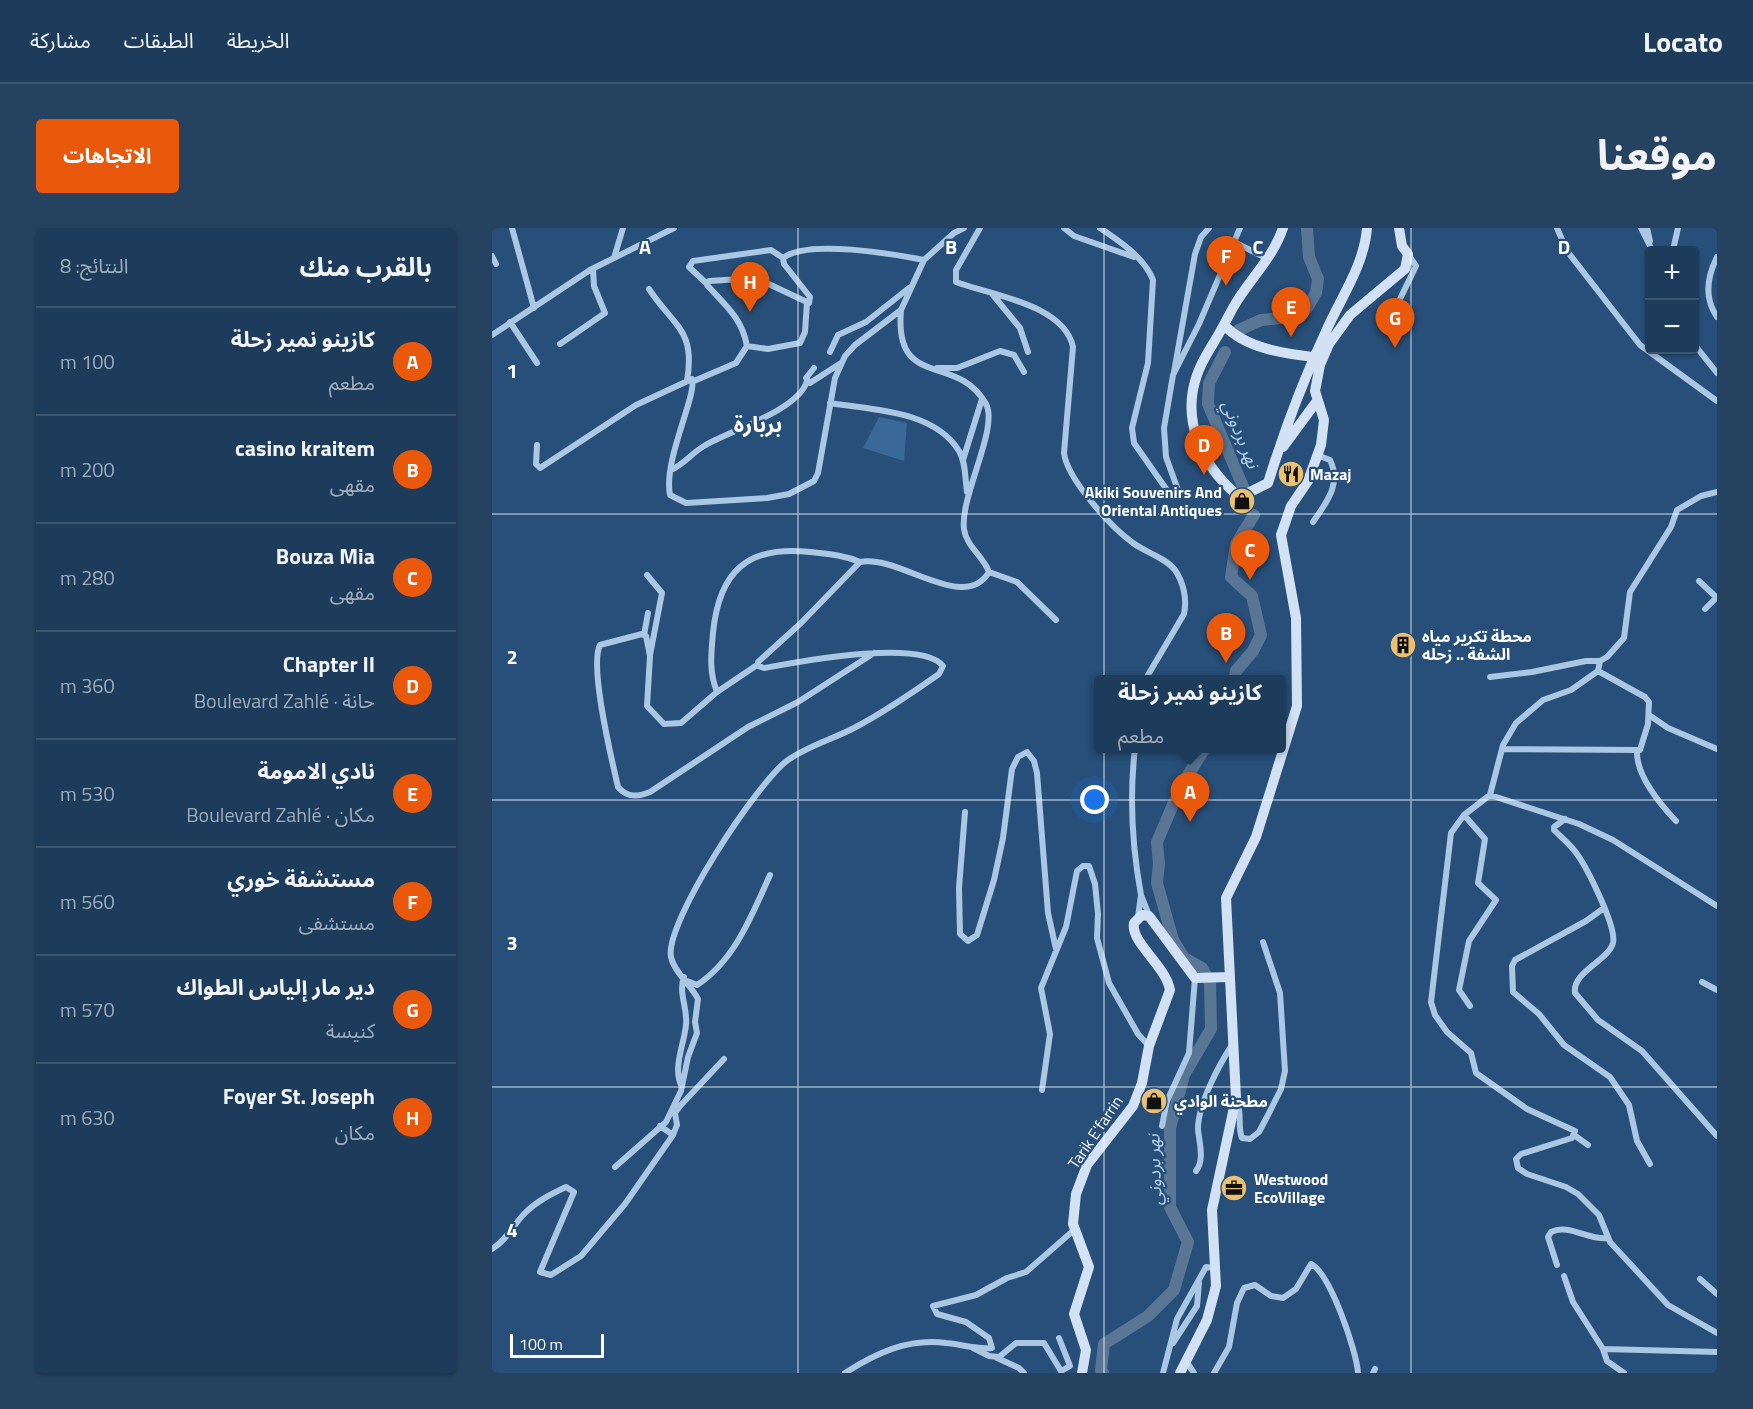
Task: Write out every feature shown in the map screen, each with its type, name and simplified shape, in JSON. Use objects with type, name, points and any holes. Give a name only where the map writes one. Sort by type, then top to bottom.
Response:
[{"type":"street","points":[[512,228],[534,308]]},
{"type":"street","points":[[614,258],[623,228]]},
{"type":"street","points":[[492,335],[593,268],[674,228]]},
{"type":"street","points":[[964,228],[953,231],[924,260],[911,286],[901,309],[899,328],[904,351],[913,360],[976,388],[989,414],[987,430],[967,496],[964,532],[989,572],[1017,582],[1056,620]]},
{"type":"street","points":[[980,228],[957,270],[956,282],[1031,306],[1053,318],[1067,332],[1073,347],[1064,453],[1068,470],[1113,526],[1135,544],[1174,568],[1181,582],[1186,604],[1184,614],[1148,675]]},
{"type":"street","points":[[1064,228],[1074,236],[1135,257]]},
{"type":"street","points":[[1100,228],[1127,246],[1150,272],[1153,279],[1150,342],[1132,428],[1134,443],[1169,493],[1175,494],[1178,490],[1166,457],[1164,428],[1195,254],[1201,237],[1209,228]]},
{"type":"street","points":[[1173,375],[1190,345],[1240,228]]},
{"type":"street","points":[[1283,228],[1268,259],[1237,300],[1196,377],[1191,408],[1196,442],[1222,482],[1236,494],[1246,494],[1268,483],[1278,452],[1319,357],[1345,289],[1361,262],[1367,228]]},
{"type":"street","points":[[1399,228],[1402,246],[1416,266],[1399,301]]},
{"type":"street","points":[[1557,228],[1567,251],[1640,345],[1717,401]]},
{"type":"street","points":[[1641,228],[1650,246]]},
{"type":"street","points":[[1647,228],[1651,246]]},
{"type":"street","points":[[1674,246],[1678,228]]},
{"type":"street","points":[[1234,242],[1268,259]]},
{"type":"street","points":[[537,444],[536,464],[540,468],[636,405],[736,363],[747,346],[741,325],[732,310],[689,267],[693,261],[771,250],[783,258],[784,264],[812,301],[807,302],[756,278],[714,280],[707,284]]},
{"type":"street","points":[[783,258],[798,252],[863,250],[924,260]]},
{"type":"street","points":[[1286,741],[1297,706],[1296,618],[1281,541],[1291,506],[1308,482],[1323,434],[1324,420],[1314,391],[1319,357],[1347,318],[1405,268],[1408,254]]},
{"type":"street","points":[[492,256],[495,264]]},
{"type":"street","points":[[1717,257],[1711,272],[1707,298],[1717,317]]},
{"type":"street","points":[[560,344],[605,313],[594,286],[593,268]]},
{"type":"street","points":[[830,352],[838,335],[866,322],[911,286]]},
{"type":"street","points":[[649,289],[686,336],[690,381],[674,449],[670,495],[686,503],[767,498],[798,491],[814,481],[818,473],[835,378],[842,363],[855,345],[901,309]]},
{"type":"street","points":[[991,293],[1020,328],[1028,352]]},
{"type":"street","points":[[747,346],[768,349],[800,343],[805,332],[807,302]]},
{"type":"street","points":[[510,322],[537,363]]},
{"type":"street","points":[[1224,325],[1232,333],[1272,349],[1319,357]]},
{"type":"street","points":[[1699,349],[1717,373]]},
{"type":"street","points":[[932,368],[957,368],[1000,351],[1014,356],[1024,372]]},
{"type":"street","points":[[807,381],[813,382],[842,363]]},
{"type":"street","points":[[671,470],[696,455],[701,447],[744,428],[788,403],[804,391],[806,378],[814,369]]},
{"type":"street","points":[[962,461],[982,399]]},
{"type":"street","points":[[1278,452],[1317,401]]},
{"type":"street","points":[[830,403],[920,420],[948,438],[959,452],[962,461],[967,496]]},
{"type":"street","points":[[1313,522],[1332,492],[1335,480],[1330,460],[1317,455]]},
{"type":"street","points":[[1588,1145],[1574,1135],[1572,1129],[1527,1110],[1476,1073],[1471,1053],[1447,1032],[1432,1008],[1430,990],[1437,962],[1451,832],[1464,815],[1490,795],[1502,749],[1512,727],[1543,700],[1571,690],[1598,670],[1600,661],[1624,638],[1630,592],[1671,527],[1677,510],[1701,496],[1717,492]]},
{"type":"street","points":[[717,692],[711,677],[710,665],[715,616],[723,586],[737,569],[750,559],[780,550],[831,554],[860,562],[883,563],[958,588],[974,587],[983,583],[989,572]]},
{"type":"street","points":[[647,575],[662,593],[650,656],[647,706],[664,724],[681,723],[717,692],[757,665],[758,661],[801,623],[860,562]]},
{"type":"street","points":[[1700,581],[1716,597],[1705,609]]},
{"type":"street","points":[[648,613],[644,635],[650,656]]},
{"type":"street","points":[[644,635],[601,644],[597,653],[608,746],[618,787],[622,793],[634,796],[650,792],[668,782],[748,727],[798,702],[877,651]]},
{"type":"street","points":[[615,1167],[666,1122],[682,1087],[688,1057],[697,1033],[695,1022],[698,999],[670,956],[692,895],[743,812],[764,783],[788,760],[874,717],[943,669],[939,661],[915,653],[877,651],[764,668],[757,665]]},
{"type":"street","points":[[1490,677],[1532,672],[1586,661],[1600,661]]},
{"type":"street","points":[[1502,749],[1566,748],[1637,751],[1643,746],[1649,702],[1645,697],[1598,670]]},
{"type":"street","points":[[1649,715],[1668,729],[1717,749]]},
{"type":"street","points":[[1637,751],[1636,760],[1642,773],[1676,821]]},
{"type":"street","points":[[965,812],[959,888],[960,934],[968,941],[977,935],[994,880],[1012,769],[1018,757],[1027,752],[1034,761],[1037,773],[1048,913],[1056,949]]},
{"type":"street","points":[[1134,753],[1131,783],[1132,847],[1141,895],[1149,916],[1200,978],[1189,1053],[1167,1101],[1162,1126]]},
{"type":"street","points":[[1180,1373],[1207,1320],[1216,1286],[1212,1210],[1236,1098],[1226,898],[1256,837],[1282,753]]},
{"type":"street","points":[[1490,795],[1565,819],[1613,840],[1717,906]]},
{"type":"street","points":[[1464,815],[1485,839],[1478,883],[1496,900],[1476,928],[1464,955],[1459,990],[1470,1006]]},
{"type":"street","points":[[1565,819],[1554,827],[1554,831],[1577,854],[1604,908],[1613,942],[1578,982],[1575,993],[1598,1020],[1642,1051],[1717,1136]]},
{"type":"street","points":[[1042,1090],[1050,1034],[1041,988],[1066,927],[1077,871],[1083,866],[1089,866],[1095,884],[1098,914],[1096,938],[1109,983],[1138,1034],[1149,1046]]},
{"type":"street","points":[[686,979],[697,985],[712,975],[743,934],[770,875]]},
{"type":"street","points":[[1138,918],[1141,895]]},
{"type":"street","points":[[1604,908],[1587,921],[1515,960],[1512,966],[1513,992],[1539,1014],[1564,1045],[1610,1077],[1629,1105],[1637,1141],[1650,1164]]},
{"type":"street","points":[[1138,918],[1143,915],[1149,916]]},
{"type":"street","name":"Tarik E'farrin","points":[[1084,1372],[1086,1350],[1074,1314],[1089,1267],[1074,1230],[1074,1204],[1083,1173],[1092,1158],[1133,1106],[1142,1083],[1149,1046],[1170,990],[1159,965],[1136,935],[1133,926],[1138,918]]},
{"type":"street","points":[[1236,1098],[1240,1107],[1240,1133],[1242,1138],[1250,1139],[1259,1132],[1267,1117],[1281,1089],[1285,1071],[1280,993],[1263,942]]},
{"type":"street","points":[[1200,978],[1229,976]]},
{"type":"street","points":[[682,1087],[677,1078],[687,1023],[682,995],[686,979]]},
{"type":"street","points":[[1702,982],[1717,990]]},
{"type":"street","points":[[1196,1171],[1201,1156],[1198,1125],[1205,1099],[1234,1042]]},
{"type":"street","points":[[492,1249],[501,1244],[525,1214],[545,1197],[566,1187],[574,1192],[540,1272],[551,1275],[581,1256],[624,1203],[673,1135],[677,1125],[675,1113],[680,1106],[724,1059]]},
{"type":"street","points":[[660,1126],[673,1135]]},
{"type":"street","points":[[1574,1135],[1521,1154],[1516,1159],[1516,1164],[1527,1174],[1561,1185],[1578,1194],[1599,1215],[1608,1238],[1675,1312],[1717,1333]]},
{"type":"street","points":[[1557,1265],[1548,1237],[1551,1232],[1562,1229],[1595,1238],[1608,1238]]},
{"type":"street","points":[[845,1373],[878,1354],[912,1342],[967,1345],[988,1349],[993,1345],[989,1338],[966,1322],[937,1314],[934,1312],[935,1304],[976,1295],[1007,1278],[1026,1272],[1074,1230]]},
{"type":"street","points":[[1214,1373],[1229,1347],[1237,1303],[1244,1288],[1255,1285],[1271,1296],[1283,1298],[1296,1289],[1311,1264],[1317,1267],[1336,1303],[1358,1373]]},
{"type":"street","points":[[1173,1343],[1172,1333],[1177,1319],[1206,1268],[1214,1268]]},
{"type":"street","points":[[1564,1276],[1573,1302],[1603,1349],[1607,1360],[1624,1373]]},
{"type":"street","points":[[1700,1279],[1717,1294]]},
{"type":"street","points":[[1163,1373],[1173,1343],[1197,1306],[1200,1280]]},
{"type":"street","points":[[994,1357],[1004,1354],[1016,1343],[1044,1343],[1061,1371],[1070,1366],[1059,1338]]},
{"type":"street","points":[[967,1345],[1019,1368],[1024,1373]]},
{"type":"street","points":[[1603,1349],[1717,1352]]},
{"type":"street","points":[[1185,1360],[1194,1373]]},
{"type":"shaded area","points":[[879,417],[907,423],[904,461],[863,448]]},
{"type":"waterway","name":"نهر بردوني","points":[[1237,331],[1261,320],[1292,317],[1307,308],[1316,293],[1318,279],[1309,257],[1307,228]]},
{"type":"waterway","name":"نهر بردوني","points":[[1225,352],[1209,383],[1208,404],[1247,496]]},
{"type":"waterway","name":"نهر بردوني","points":[[1235,675],[1253,651],[1261,635],[1252,596],[1231,577],[1236,544],[1254,515]]},
{"type":"waterway","name":"نهر بردوني","points":[[1103,1373],[1101,1370],[1104,1344],[1148,1316],[1174,1290],[1188,1242],[1170,1207],[1170,1128],[1184,1075],[1211,1029],[1210,983],[1202,968],[1184,958],[1173,940],[1157,883],[1159,864],[1157,842],[1181,786],[1202,753]]},
{"type":"place","name":"مستشفة خوري","points":[[1226,286]]},
{"type":"place","name":"Foyer St. Joseph","points":[[750,312]]},
{"type":"place","name":"نادي الامومة","points":[[1291,337]]},
{"type":"place","name":"دير مار إلياس الطواك","points":[[1395,348]]},
{"type":"place","name":"Mazaj","points":[[1291,474]]},
{"type":"place","name":"Chapter II","points":[[1204,475]]},
{"type":"place","name":"Akiki Souvenirs And Oriental Antiques","points":[[1242,501]]},
{"type":"place","name":"Bouza Mia","points":[[1250,580]]},
{"type":"place","name":"محطة تكرير مياه الشفة .. زحله","points":[[1403,645]]},
{"type":"place","name":"casino kraitem","points":[[1226,663]]},
{"type":"place","name":"كازينو نمير زحلة","points":[[1190,822]]},
{"type":"place","name":"مطحنة الوادي","points":[[1154,1101]]},
{"type":"place","name":"Westwood EcoVillage","points":[[1234,1188]]},
{"type":"district","name":"بربارة","points":[[758,424]]}]
